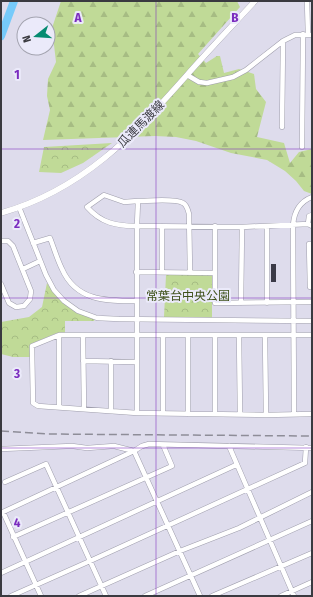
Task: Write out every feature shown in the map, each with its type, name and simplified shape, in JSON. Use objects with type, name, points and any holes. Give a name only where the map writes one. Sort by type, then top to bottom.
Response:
[{"type":"main road","name":"瓜連馬渡線","points":[[1,213],[19,207],[56,190],[95,166],[111,154],[144,122],[255,1]]},
{"type":"street","points":[[302,147],[308,35],[307,1]]},
{"type":"street","points":[[187,75],[199,82],[207,83],[233,77],[246,70],[283,41],[295,35],[308,35]]},
{"type":"street","points":[[282,127],[283,41]]},
{"type":"street","points":[[190,272],[189,226],[189,214],[187,207],[183,202],[124,202],[104,195],[86,207],[104,222],[122,226],[137,226],[162,226],[189,226],[267,226],[310,225],[309,216],[312,215]]},
{"type":"street","points":[[294,414],[292,225],[294,213],[298,206],[312,197]]},
{"type":"street","points":[[137,413],[136,272],[138,201]]},
{"type":"street","points":[[19,207],[40,261],[54,290],[64,301],[78,311],[97,318],[312,321]]},
{"type":"street","points":[[162,226],[162,272]]},
{"type":"street","points":[[215,226],[215,303],[312,302]]},
{"type":"street","points":[[241,302],[242,226]]},
{"type":"street","points":[[267,226],[267,303]]},
{"type":"street","points":[[33,243],[50,238],[62,270],[67,278],[74,286],[92,298],[109,301],[136,301]]},
{"type":"street","points":[[1,241],[8,241],[13,246],[31,290],[30,299],[24,306],[16,307],[9,303],[1,284]]},
{"type":"street","points":[[312,244],[310,244],[310,287],[312,287]]},
{"type":"street","points":[[23,269],[40,261]]},
{"type":"street","points":[[136,272],[215,273]]},
{"type":"street","points":[[312,335],[59,335],[32,346],[33,403],[38,406],[137,413],[266,415],[312,414]]},
{"type":"street","points":[[59,335],[59,407]]},
{"type":"street","points":[[82,335],[84,409]]},
{"type":"street","points":[[163,335],[163,413]]},
{"type":"street","points":[[188,335],[188,414]]},
{"type":"street","points":[[215,335],[215,414]]},
{"type":"street","points":[[239,335],[240,414]]},
{"type":"street","points":[[265,335],[266,415]]},
{"type":"street","points":[[83,361],[136,362]]},
{"type":"street","points":[[111,362],[111,411]]},
{"type":"street","points":[[41,596],[3,512],[149,444],[312,448]]},
{"type":"street","points":[[13,537],[145,476],[172,466],[163,445]]},
{"type":"street","points":[[1,449],[72,446],[87,448],[114,446],[134,451]]},
{"type":"street","points":[[229,446],[293,594]]},
{"type":"street","points":[[11,596],[90,562],[248,490],[305,462],[306,447]]},
{"type":"street","points":[[134,451],[200,596]]},
{"type":"street","points":[[5,482],[46,464],[106,596]]},
{"type":"street","points":[[1,572],[236,465]]},
{"type":"street","points":[[79,596],[180,551],[260,518],[312,492]]},
{"type":"street","points":[[145,596],[312,521]]},
{"type":"street","points":[[212,596],[312,553]]},
{"type":"street","points":[[280,596],[293,594],[312,582]]},
{"type":"green space","points":[[61,1],[237,1],[240,7],[198,54],[206,63],[217,56],[220,56],[224,73],[239,69],[254,74],[256,89],[266,102],[257,137],[284,143],[290,163],[299,152],[312,149],[312,194],[304,191],[285,171],[267,160],[231,153],[196,141],[176,137],[155,136],[43,140],[50,110],[47,96],[48,79],[56,62],[56,16]]},
{"type":"green space","points":[[112,143],[83,163],[61,173],[39,172],[44,147]]},
{"type":"green space","name":"常葉台中央公園","points":[[166,275],[212,275],[212,318],[164,317]]},
{"type":"green space","points":[[47,283],[56,296],[67,306],[95,319],[94,321],[65,321],[65,333],[57,333],[31,344],[30,357],[13,357],[1,354],[1,322],[29,317],[42,307]]},
{"type":"building","points":[[271,264],[276,264],[276,282],[271,282]]},
{"type":"waterway","points":[[1,36],[14,1]]},
{"type":"railway","points":[[1,431],[47,434],[312,436]]}]
